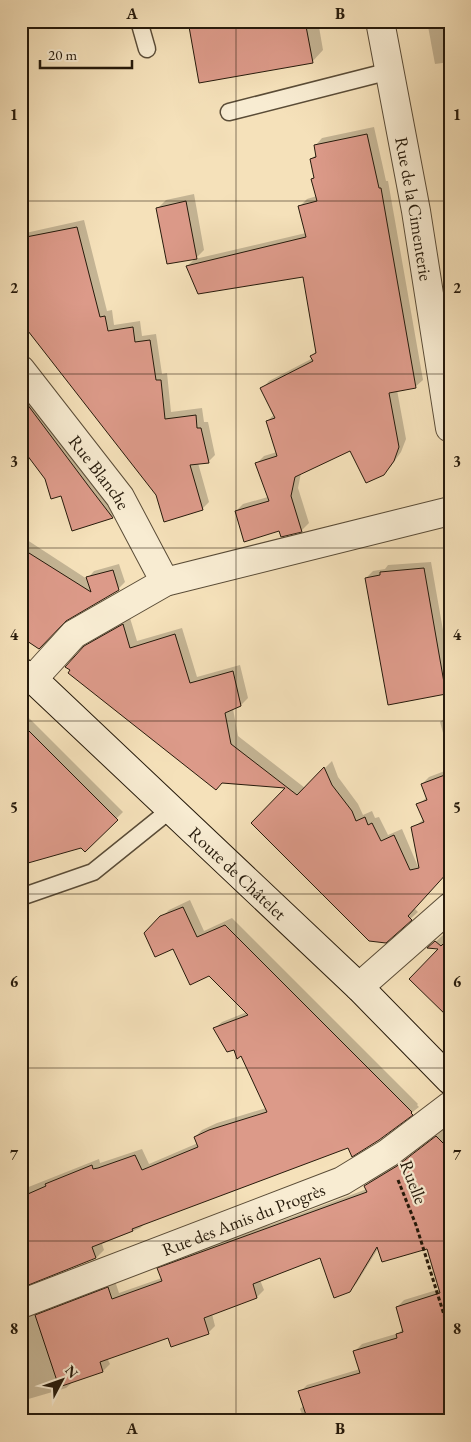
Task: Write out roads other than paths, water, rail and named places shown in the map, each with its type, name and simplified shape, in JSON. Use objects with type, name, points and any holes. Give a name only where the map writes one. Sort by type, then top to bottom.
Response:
[{"type":"street","name":"Rue de la Cimenterie","points":[[380,21],[416,211],[450,428]]},
{"type":"street","name":"Rue Blanche","points":[[21,370],[120,497],[165,582]]},
{"type":"street","points":[[27,676],[74,634],[165,582],[450,512]]},
{"type":"street","name":"Route de Châtelet","points":[[27,676],[359,987],[450,1080]]},
{"type":"street","points":[[359,987],[450,907]]},
{"type":"street","name":"Rue des Amis du Progrès","points":[[21,1304],[342,1181],[388,1154],[450,1106]]},
{"type":"lane","points":[[139,21],[147,49]]},
{"type":"lane","points":[[229,112],[390,71]]},
{"type":"lane","points":[[21,898],[93,872],[170,810]]}]
